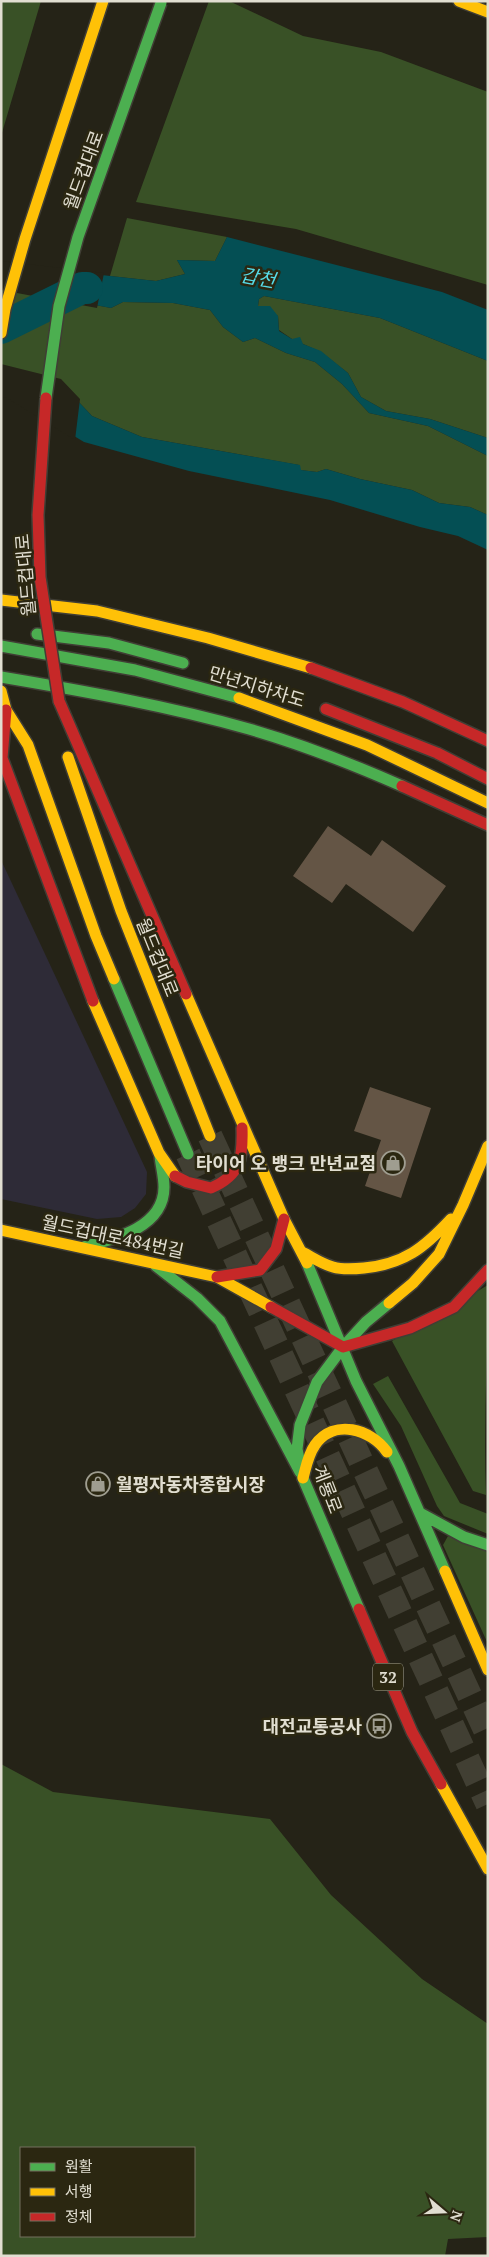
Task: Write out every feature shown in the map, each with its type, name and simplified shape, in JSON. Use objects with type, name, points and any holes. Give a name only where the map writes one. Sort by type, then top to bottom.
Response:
[{"type":"street","name":"월드컵대로","points":[[1,333],[5,309],[25,239],[103,1]]},
{"type":"street","points":[[459,1],[488,12]]},
{"type":"street","name":"월드컵대로","points":[[162,2],[78,237],[59,306],[42,419],[38,515],[40,577],[62,737],[121,911],[210,1136]]},
{"type":"street","points":[[1,600],[97,611],[208,638],[310,668],[403,702],[488,741]]},
{"type":"street","name":"만년지하차도","points":[[21,632],[109,643],[193,666]]},
{"type":"street","name":"만년지하차도","points":[[1,646],[154,674],[237,698],[307,721],[407,762],[488,803]]},
{"type":"street","points":[[1,677],[112,695],[251,730],[404,785],[488,825]]},
{"type":"street","points":[[1,691],[6,710],[28,745],[96,936],[188,1154]]},
{"type":"street","points":[[58,701],[284,1219],[302,1252],[356,1381],[420,1512],[488,1670]]},
{"type":"street","name":"만년지하차도","points":[[315,705],[437,753],[488,778]]},
{"type":"street","points":[[6,710],[2,758],[97,1012],[160,1153],[175,1176],[187,1182],[210,1188],[220,1185],[230,1179],[238,1168],[243,1143],[241,1121]]},
{"type":"street","name":"계룡로","points":[[488,1146],[463,1205],[439,1254],[413,1283],[366,1322],[343,1347],[317,1382],[300,1425],[297,1449],[303,1478],[412,1732],[488,1869]]},
{"type":"street","points":[[81,1247],[119,1238],[142,1226],[158,1208],[164,1189],[160,1153]]},
{"type":"street","points":[[302,1252],[331,1267],[369,1267],[403,1261],[430,1242],[463,1205]]},
{"type":"street","points":[[218,1277],[260,1270],[276,1248],[284,1219]]},
{"type":"street","name":"월드컵대로484번길","points":[[1,1230],[218,1277]]},
{"type":"street","points":[[150,1261],[197,1298],[220,1321],[303,1478]]},
{"type":"street","points":[[218,1277],[343,1347],[410,1328],[454,1306],[488,1270]]},
{"type":"street","points":[[303,1478],[316,1444],[325,1436],[348,1429],[364,1432],[372,1436],[399,1466]]},
{"type":"street","points":[[420,1512],[464,1537],[488,1545]]},
{"type":"shaded area","points":[[1,860],[147,1172],[146,1194],[135,1208],[121,1217],[97,1219],[1,1199]]},
{"type":"green space","points":[[1,1],[41,1],[1,136]]},
{"type":"green space","points":[[209,1],[229,1],[303,36],[381,52],[488,92],[488,285],[296,229],[136,202]]},
{"type":"green space","points":[[127,218],[227,237],[215,261],[177,260],[185,274],[156,281],[110,276]]},
{"type":"green space","points":[[1,287],[111,308],[123,302],[173,303],[210,310],[223,327],[243,342],[255,338],[286,353],[315,362],[342,384],[369,413],[428,426],[488,456],[488,515],[470,507],[439,503],[412,490],[360,479],[326,469],[317,472],[300,470],[299,465],[142,437],[92,416],[60,382],[1,366]]},
{"type":"green space","points":[[264,296],[380,318],[488,361],[488,438],[430,419],[386,411],[361,397],[348,373],[321,352],[292,339],[279,330],[278,316],[258,306],[259,299]]},
{"type":"green space","points":[[488,1285],[485,1442],[486,1495],[473,1491],[392,1341]]},
{"type":"green space","points":[[388,1376],[460,1503],[488,1514],[488,1534],[444,1516],[437,1506],[401,1426],[373,1384]]},
{"type":"green space","points":[[448,1536],[488,1550],[488,1644],[443,1545]]},
{"type":"green space","points":[[1,1764],[53,1792],[270,1819],[331,1895],[422,1979],[488,2024],[488,2237],[448,2239],[445,2256],[1,2256]]},
{"type":"water","points":[[227,237],[442,292],[488,310],[488,361],[380,318],[264,296],[259,299],[258,306],[270,306],[278,316],[279,331],[292,339],[300,337],[303,344],[321,351],[348,373],[361,397],[386,411],[430,419],[488,438],[488,456],[428,426],[369,413],[342,384],[315,362],[286,353],[255,338],[243,342],[223,327],[210,310],[173,303],[123,302],[111,308],[1,287],[1,264],[156,281],[185,274],[177,260],[215,261]]},
{"type":"water","points":[[1,366],[60,382],[92,416],[142,437],[300,465],[301,470],[317,472],[326,469],[360,479],[412,490],[439,503],[470,507],[488,515],[488,550],[458,536],[420,527],[330,500],[189,471],[84,442],[8,396]]},
{"type":"pier","points":[[1,261],[104,273],[97,308],[1,290]]},
{"type":"pier","points":[[1,364],[61,379],[80,399],[75,440],[7,398],[1,397]]},
{"type":"building","points":[[328,826],[371,856],[382,840],[446,886],[413,932],[346,884],[332,903],[293,876]]},
{"type":"building","name":"타이어 오 뱅크 만년교점","points":[[370,1087],[431,1108],[401,1198],[365,1186],[381,1140],[354,1131]]},
{"type":"waterway","name":"갑천","points":[[1,328],[82,288],[87,288]]},
{"type":"tunnel","points":[[210,1136],[488,1735]]},
{"type":"tunnel","points":[[188,1154],[488,1804]]},
{"type":"traffic: fast","points":[[46,398],[59,306],[78,237],[161,3]]},
{"type":"traffic: fast","points":[[37,634],[109,643],[183,663]]},
{"type":"traffic: fast","points":[[1,646],[135,670],[239,698]]},
{"type":"traffic: fast","points":[[1,677],[157,706],[249,729],[326,755],[402,786]]},
{"type":"traffic: fast","points":[[114,979],[188,1154]]},
{"type":"traffic: fast","points":[[86,1246],[124,1235],[136,1229],[156,1212],[162,1201],[164,1187],[160,1156]]},
{"type":"traffic: fast","points":[[307,1263],[356,1381],[399,1466],[445,1571]]},
{"type":"traffic: fast","points":[[156,1266],[197,1298],[220,1321],[300,1472]]},
{"type":"traffic: fast","points":[[359,1609],[303,1478],[297,1449],[300,1425],[317,1382],[343,1347],[366,1322],[389,1303]]},
{"type":"traffic: fast","points":[[420,1513],[464,1537],[488,1545]]},
{"type":"traffic: slow","points":[[1,333],[5,309],[25,239],[103,1]]},
{"type":"traffic: slow","points":[[459,1],[488,12]]},
{"type":"traffic: slow","points":[[1,600],[97,611],[208,638],[311,668]]},
{"type":"traffic: slow","points":[[1,691],[6,710],[28,745],[96,936],[114,979]]},
{"type":"traffic: slow","points":[[239,698],[367,745],[488,803]]},
{"type":"traffic: slow","points":[[68,757],[121,911],[210,1136]]},
{"type":"traffic: slow","points":[[186,994],[284,1219],[307,1263]]},
{"type":"traffic: slow","points":[[93,1001],[159,1153],[175,1176]]},
{"type":"traffic: slow","points":[[389,1303],[413,1283],[439,1254],[463,1205],[488,1146]]},
{"type":"traffic: slow","points":[[302,1252],[337,1268],[352,1269],[378,1266],[391,1263],[412,1253],[432,1238],[451,1219]]},
{"type":"traffic: slow","points":[[1,1230],[217,1277],[271,1307]]},
{"type":"traffic: slow","points":[[303,1478],[315,1445],[332,1431],[342,1429],[362,1433],[372,1437],[387,1452]]},
{"type":"traffic: slow","points":[[445,1571],[488,1670]]},
{"type":"traffic: slow","points":[[441,1784],[488,1869]]},
{"type":"traffic: jam","points":[[46,398],[38,515],[40,577],[59,701]]},
{"type":"traffic: jam","points":[[311,668],[403,702],[488,741]]},
{"type":"traffic: jam","points":[[59,701],[186,994]]},
{"type":"traffic: jam","points":[[326,709],[437,753],[488,779]]},
{"type":"traffic: jam","points":[[6,710],[2,758],[93,1001]]},
{"type":"traffic: jam","points":[[402,786],[488,825]]},
{"type":"traffic: jam","points":[[175,1176],[187,1182],[211,1188],[221,1183],[234,1171],[241,1157],[242,1128]]},
{"type":"traffic: jam","points":[[217,1277],[260,1270],[276,1249],[284,1219]]},
{"type":"traffic: jam","points":[[271,1307],[343,1347],[410,1328],[454,1307],[488,1270]]},
{"type":"traffic: jam","points":[[359,1609],[412,1732],[441,1784]]},
{"type":"place","name":"타이어 오 뱅크 만년교점","points":[[393,1163]]},
{"type":"place","name":"월평자동차종합시장","points":[[98,1484]]},
{"type":"place","name":"대전교통공사","points":[[379,1726]]}]
